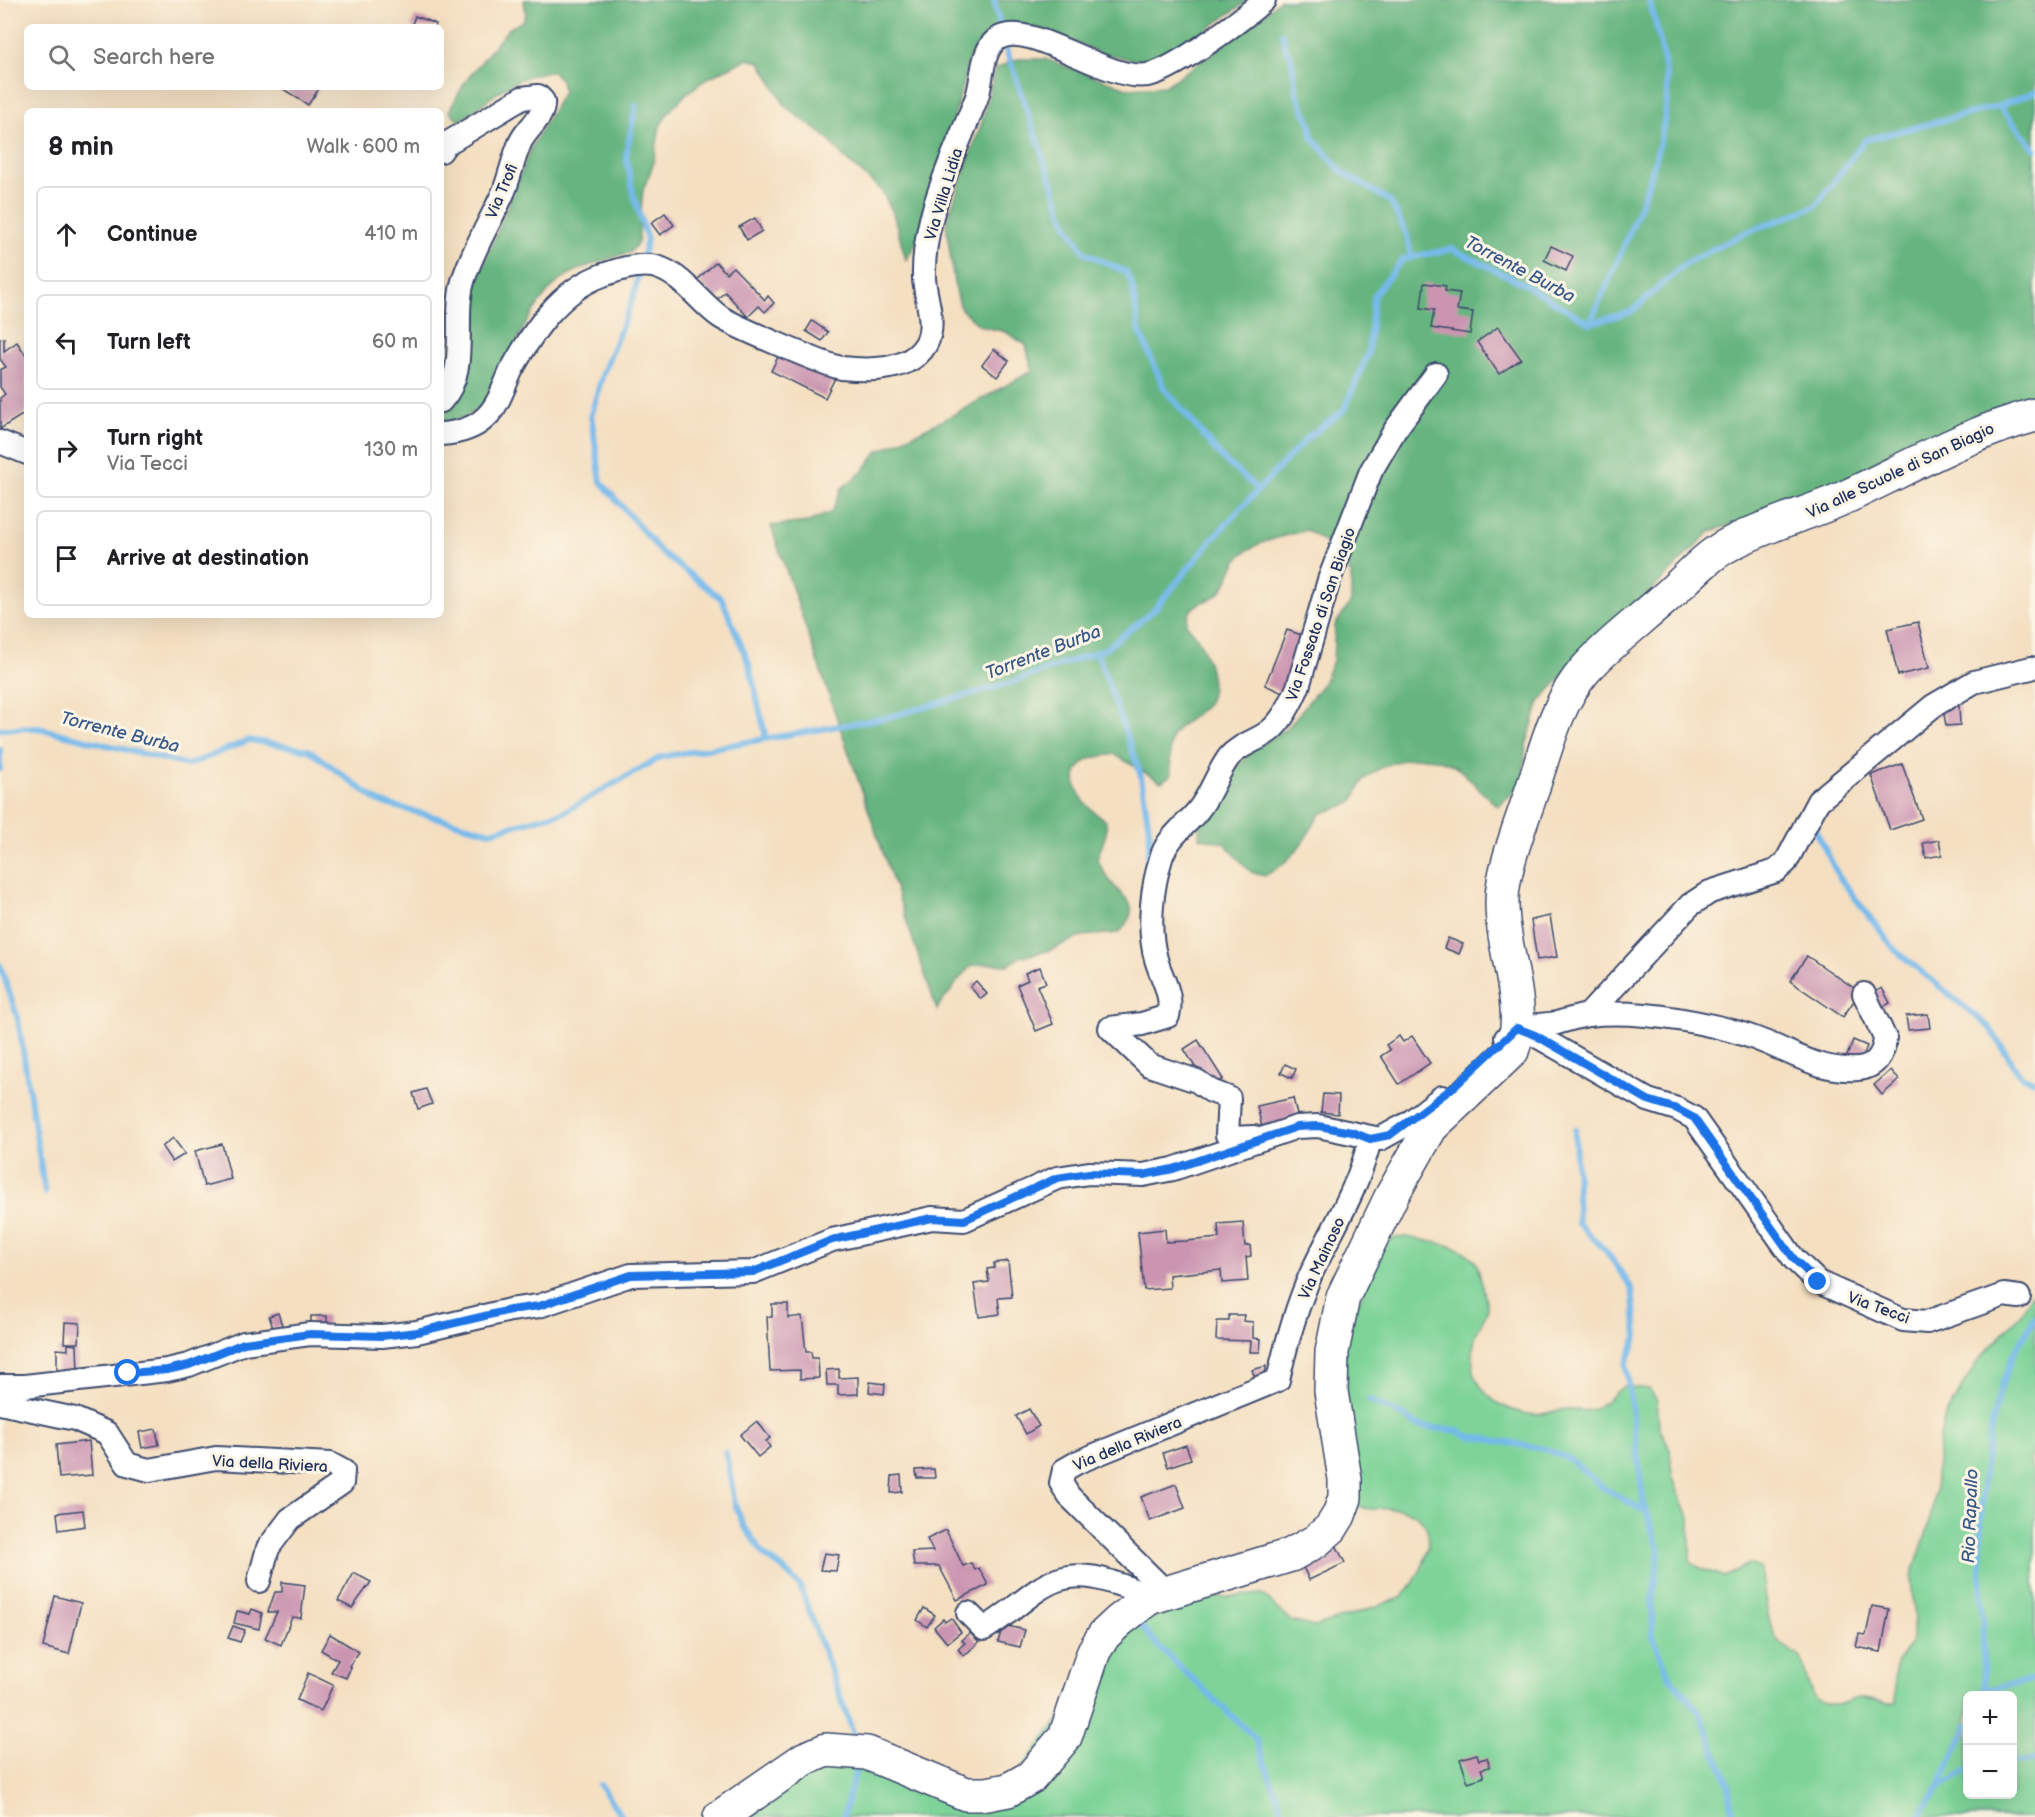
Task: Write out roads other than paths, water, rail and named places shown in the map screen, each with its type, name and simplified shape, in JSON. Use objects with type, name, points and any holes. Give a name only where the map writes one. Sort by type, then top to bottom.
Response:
[{"type":"street","name":"Via Villa Lidia","points":[[444,433],[469,428],[489,415],[513,368],[550,312],[565,296],[586,281],[632,267],[662,268],[721,318],[836,367],[860,370],[890,369],[908,359],[926,344],[930,316],[924,278],[927,235],[978,93],[986,58],[995,41],[1008,34],[1018,35],[1050,44],[1127,76],[1151,75],[1173,64],[1264,0]]},
{"type":"street","name":"Via Trofi","points":[[444,147],[522,98],[538,96],[543,101],[541,114],[520,141],[504,191],[476,244],[464,278],[458,306],[458,367],[451,387],[444,397]]},
{"type":"street","name":"Via Fossato di San Biagio","points":[[1262,1138],[1227,1135],[1229,1098],[1211,1091],[1197,1081],[1149,1065],[1110,1028],[1142,1024],[1168,1016],[1171,1007],[1165,978],[1156,960],[1151,935],[1155,878],[1163,852],[1177,832],[1200,809],[1228,758],[1274,727],[1290,704],[1298,687],[1329,580],[1371,471],[1395,430],[1437,374]]},
{"type":"street","name":"Via alle Scuole di San Biagio","points":[[720,1817],[813,1754],[852,1752],[966,1794],[987,1794],[1008,1790],[1030,1777],[1065,1737],[1078,1706],[1087,1668],[1104,1635],[1158,1596],[1291,1555],[1316,1541],[1331,1528],[1345,1498],[1345,1479],[1331,1391],[1332,1352],[1343,1297],[1386,1206],[1431,1127],[1512,1051],[1517,1028],[1516,1001],[1501,902],[1504,881],[1510,852],[1555,721],[1571,689],[1585,671],[1725,546],[1749,534],[1820,509],[1977,433],[2035,415]]},
{"type":"street","points":[[0,442],[24,452]]},
{"type":"street","points":[[1588,1015],[1690,905],[1710,892],[1776,871],[1786,862],[1818,801],[1933,706],[1974,682],[2031,668]]},
{"type":"street","points":[[0,1386],[25,1386],[167,1370],[189,1365],[244,1343],[310,1334],[382,1336],[417,1332],[510,1310],[539,1306],[631,1275],[753,1272],[832,1240],[932,1218],[964,1220],[1057,1178],[1089,1173],[1143,1175],[1173,1169],[1297,1127],[1318,1126],[1352,1132],[1370,1139],[1390,1135],[1409,1124],[1455,1086],[1517,1028],[1588,1015],[1677,1018],[1767,1043],[1797,1059],[1830,1067],[1858,1069],[1866,1067],[1880,1057],[1885,1038],[1864,994]]},
{"type":"street","name":"Via Tecci","points":[[1517,1028],[1535,1035],[1648,1100],[1677,1109],[1694,1118],[1794,1259],[1818,1282],[1903,1320],[1927,1322],[2004,1295],[2019,1297]]},
{"type":"street","name":"Via Mainoso","points":[[1278,1380],[1290,1330],[1311,1275],[1364,1165],[1370,1139]]},
{"type":"street","name":"Via della Riviera","points":[[1158,1596],[1069,1496],[1060,1483],[1064,1470],[1078,1462],[1278,1380]]},
{"type":"street","name":"Via della Riviera","points":[[0,1403],[75,1419],[107,1432],[127,1464],[149,1470],[216,1458],[330,1464],[343,1471],[342,1484],[290,1519],[267,1548],[259,1581]]},
{"type":"street","points":[[968,1612],[984,1629],[1050,1582],[1079,1574],[1158,1596]]},
{"type":"waterway","points":[[994,0],[1006,49],[1066,223],[1085,253],[1126,272],[1132,285],[1139,330],[1164,388],[1223,459],[1259,490]]},
{"type":"waterway","points":[[1590,323],[1637,214],[1663,128],[1667,99],[1666,76],[1659,36],[1649,0]]},
{"type":"waterway","points":[[1282,33],[1286,50],[1291,56],[1297,94],[1311,126],[1312,137],[1342,172],[1390,201],[1407,235],[1411,258]]},
{"type":"waterway","name":"Torrente Burba","points":[[0,729],[38,728],[188,765],[249,740],[309,750],[379,802],[490,832],[564,812],[661,757],[885,718],[1007,684],[1105,649],[1154,610],[1215,536],[1306,439],[1344,410],[1368,354],[1374,295],[1403,259],[1452,249],[1520,282],[1590,323],[1631,312],[1686,263],[1745,233],[1816,206],[1865,140],[1999,106],[2035,92]]},
{"type":"waterway","points":[[636,105],[626,156],[633,193],[647,239],[633,298],[603,373],[591,416],[601,482],[661,552],[722,599],[749,664],[766,738]]},
{"type":"waterway","points":[[1999,106],[2035,149]]},
{"type":"waterway","points":[[1097,652],[1141,776],[1150,835],[1146,877]]},
{"type":"waterway","points":[[0,749],[0,769]]},
{"type":"waterway","points":[[1813,825],[1839,877],[1895,950],[1989,1027],[2021,1076],[2035,1081]]},
{"type":"waterway","points":[[0,965],[18,1019],[45,1193]]},
{"type":"waterway","points":[[1575,1129],[1578,1223],[1607,1252],[1632,1289],[1637,1336],[1626,1365],[1644,1506],[1659,1549],[1652,1606],[1653,1636],[1669,1676],[1700,1713],[1728,1783],[1734,1817]]},
{"type":"waterway","name":"Rio Rapallo","points":[[1984,1690],[1981,1526],[1988,1444],[1996,1404],[2009,1365],[2035,1317]]},
{"type":"waterway","points":[[1369,1400],[1404,1416],[1418,1426],[1459,1431],[1468,1436],[1545,1449],[1571,1460],[1602,1487],[1646,1512]]},
{"type":"waterway","points":[[726,1452],[735,1504],[743,1525],[765,1556],[781,1567],[800,1586],[857,1743]]},
{"type":"waterway","points":[[1136,1620],[1161,1649],[1255,1738],[1285,1817]]},
{"type":"waterway","points":[[1984,1691],[2035,1679]]},
{"type":"waterway","points":[[1919,1817],[1938,1788],[1963,1736]]},
{"type":"waterway","points":[[2017,1762],[2035,1760]]},
{"type":"waterway","points":[[843,1817],[858,1762]]},
{"type":"waterway","points":[[1938,1788],[1963,1774]]},
{"type":"waterway","points":[[600,1785],[622,1817]]}]
